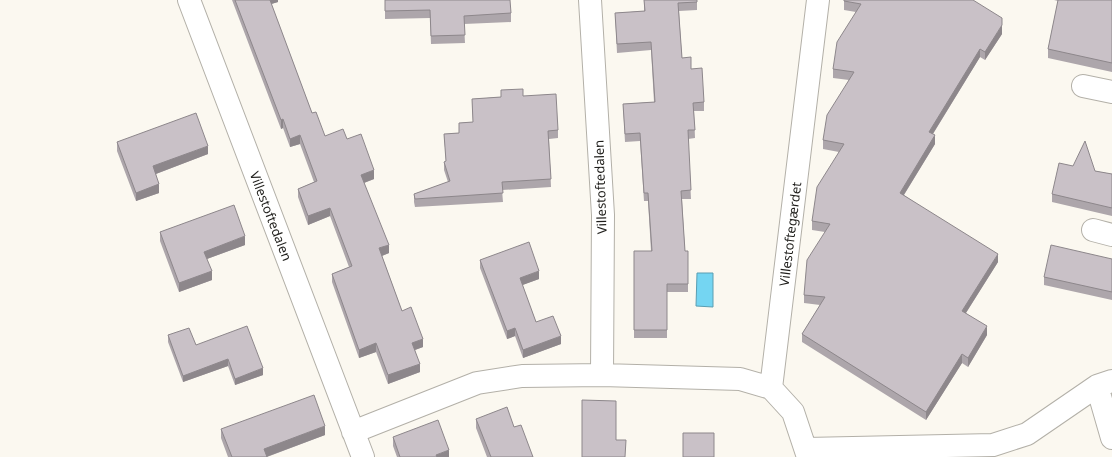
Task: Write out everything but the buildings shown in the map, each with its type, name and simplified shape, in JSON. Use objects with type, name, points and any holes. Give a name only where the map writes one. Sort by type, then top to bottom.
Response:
[{"type":"street","name":"Villestoftedalen","points":[[189,0],[363,457]]},
{"type":"street","name":"Villestoftedalen","points":[[590,0],[603,215],[602,375]]},
{"type":"street","name":"Villestoftegærdet","points":[[771,388],[818,0]]},
{"type":"street","points":[[1083,86],[1112,92]]},
{"type":"street","points":[[353,432],[477,383],[522,376],[602,375],[740,378],[771,388],[793,412],[807,453],[994,445],[1027,434],[1104,383],[1112,438]]},
{"type":"water","points":[[697,273],[713,273],[713,307],[696,306]]}]
